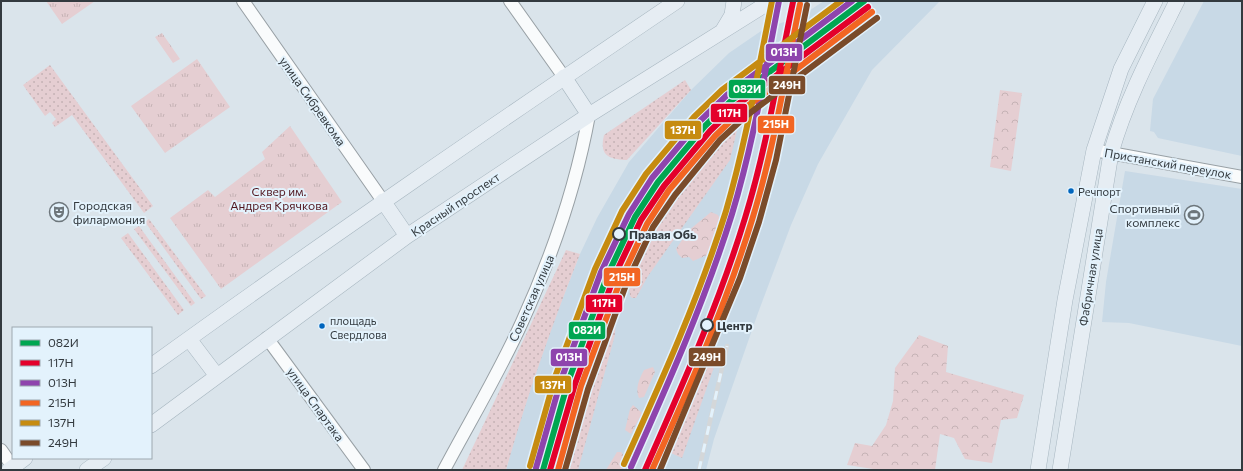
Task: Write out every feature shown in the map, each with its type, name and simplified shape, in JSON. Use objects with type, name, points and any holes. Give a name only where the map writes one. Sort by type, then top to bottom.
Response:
[{"type":"main road","points":[[152,365],[228,310],[384,201],[677,1]]},
{"type":"main road","points":[[723,31],[732,14],[734,1]]},
{"type":"main road","name":"Красный проспект","points":[[152,424],[407,236],[589,115],[771,1]]},
{"type":"main road","name":"Фабричная улица","points":[[1038,470],[1065,300],[1094,150],[1121,69],[1155,1]]},
{"type":"main road","name":"Фабричная улица","points":[[1060,470],[1111,153],[1118,130],[1139,77],[1177,1]]},
{"type":"main road","points":[[564,77],[589,115]]},
{"type":"main road","points":[[384,201],[407,236]]},
{"type":"main road","points":[[190,339],[217,376]]},
{"type":"main road","points":[[12,469],[24,459]]},
{"type":"main road","points":[[87,470],[103,459]]},
{"type":"street","name":"улица Сибревкома","points":[[243,1],[384,201]]},
{"type":"street","points":[[510,1],[564,77]]},
{"type":"street","name":"Советская улица","points":[[444,470],[522,323],[560,229],[583,151],[589,115]]},
{"type":"street","name":"Пристанский переулок","points":[[1094,150],[1242,177]]},
{"type":"street","name":"улица Спартака","points":[[267,338],[364,470]]},
{"type":"street","points":[[1,450],[12,469]]},
{"type":"shaded area","points":[[824,1],[940,1],[872,70],[818,164],[791,225],[758,313],[714,439],[706,470],[506,470],[520,420],[551,328],[580,254],[597,218],[629,162],[691,90],[729,53],[764,29],[801,16]]},
{"type":"shaded area","points":[[1204,1],[1242,1],[1242,156],[1158,138],[1154,132],[1150,131],[1153,99]]},
{"type":"shaded area","points":[[1125,171],[1242,189],[1242,346],[1129,323],[1102,322],[1106,282]]},
{"type":"green space","points":[[46,1],[95,1],[62,24]]},
{"type":"green space","points":[[162,33],[180,59],[173,63],[155,37]]},
{"type":"green space","points":[[197,59],[230,107],[165,153],[131,106]]},
{"type":"green space","points":[[50,65],[153,206],[144,213],[72,115],[55,127],[52,123],[56,119],[50,112],[45,116],[23,85]]},
{"type":"green space","points":[[685,80],[691,90],[627,160],[615,159],[604,152],[604,135]]},
{"type":"green space","points":[[1000,90],[1022,93],[1011,171],[990,167]]},
{"type":"green space","points":[[741,113],[730,160],[648,276],[636,298],[632,298],[629,290],[629,272],[631,265],[672,189],[696,157]]},
{"type":"green space","name":"Сквер им. Андрея Крячкова","points":[[290,126],[342,202],[221,289],[170,218],[208,190],[215,197],[265,159],[262,152]]},
{"type":"green space","points":[[711,212],[718,215],[722,227],[722,231],[712,253],[693,261],[689,257],[682,258],[676,249],[688,231]]},
{"type":"green space","points":[[149,219],[206,296],[201,299],[145,222]]},
{"type":"green space","points":[[139,226],[195,303],[191,306],[134,229]]},
{"type":"green space","points":[[128,233],[184,310],[178,315],[121,238]]},
{"type":"green space","points":[[566,250],[580,254],[540,361],[506,470],[462,470]]},
{"type":"green space","points":[[605,309],[615,312],[615,335],[578,470],[555,470],[557,461],[560,461]]},
{"type":"green space","points":[[919,335],[948,346],[946,372],[1024,395],[1017,418],[1001,420],[992,463],[965,459],[954,438],[940,434],[935,470],[880,470],[847,465],[855,443],[872,446],[886,425],[893,401],[895,368]]},
{"type":"green space","points":[[715,350],[718,350],[719,353],[682,458],[671,453],[687,415],[685,414]]},
{"type":"green space","points":[[653,367],[655,372],[644,397],[639,398],[638,384],[644,370]]},
{"type":"green space","points":[[633,405],[642,413],[631,434],[625,430],[630,409]]},
{"type":"green space","points":[[617,452],[621,452],[624,456],[622,470],[606,470]]},
{"type":"railway","points":[[699,470],[727,346]]},
{"type":"transit line","name":"137Н","points":[[624,464],[692,308],[726,211],[746,133],[772,1]]},
{"type":"transit line","name":"013Н","points":[[631,467],[698,310],[732,214],[746,162],[764,81],[779,1]]},
{"type":"transit line","name":"137Н","points":[[530,466],[555,377],[595,269],[622,211],[646,174],[694,117],[722,90],[841,1]]},
{"type":"transit line","name":"013Н","points":[[536,468],[561,380],[601,272],[629,214],[652,178],[700,121],[727,95],[852,1]]},
{"type":"transit line","name":"082И","points":[[543,470],[568,382],[608,274],[635,217],[658,182],[705,126],[732,100],[864,1]]},
{"type":"transit line","name":"117Н","points":[[645,470],[686,377],[735,250],[760,164],[793,2]]},
{"type":"transit line","name":"215Н","points":[[652,470],[719,315],[742,252],[767,166],[800,4]]},
{"type":"transit line","name":"249Н","points":[[660,470],[740,278],[759,222],[776,160],[807,5]]},
{"type":"transit line","name":"117Н","points":[[550,470],[575,384],[614,277],[641,220],[664,186],[710,131],[737,105],[868,7]]},
{"type":"transit line","name":"215Н","points":[[558,470],[581,386],[621,279],[647,224],[669,190],[715,136],[741,111],[872,12]]},
{"type":"transit line","name":"249Н","points":[[565,470],[588,389],[627,282],[653,227],[675,195],[720,140],[746,116],[877,18]]},
{"type":"place","name":"Речпорт","points":[[1071,191]]},
{"type":"place","name":"Городская филармония","points":[[59,212]]},
{"type":"place","name":"Спортивный комплекс","points":[[1194,215]]},
{"type":"place","name":"Правая Обь","points":[[619,234]]},
{"type":"place","name":"Центр","points":[[707,325]]},
{"type":"place","name":"площадь Свердлова","points":[[322,326]]}]
